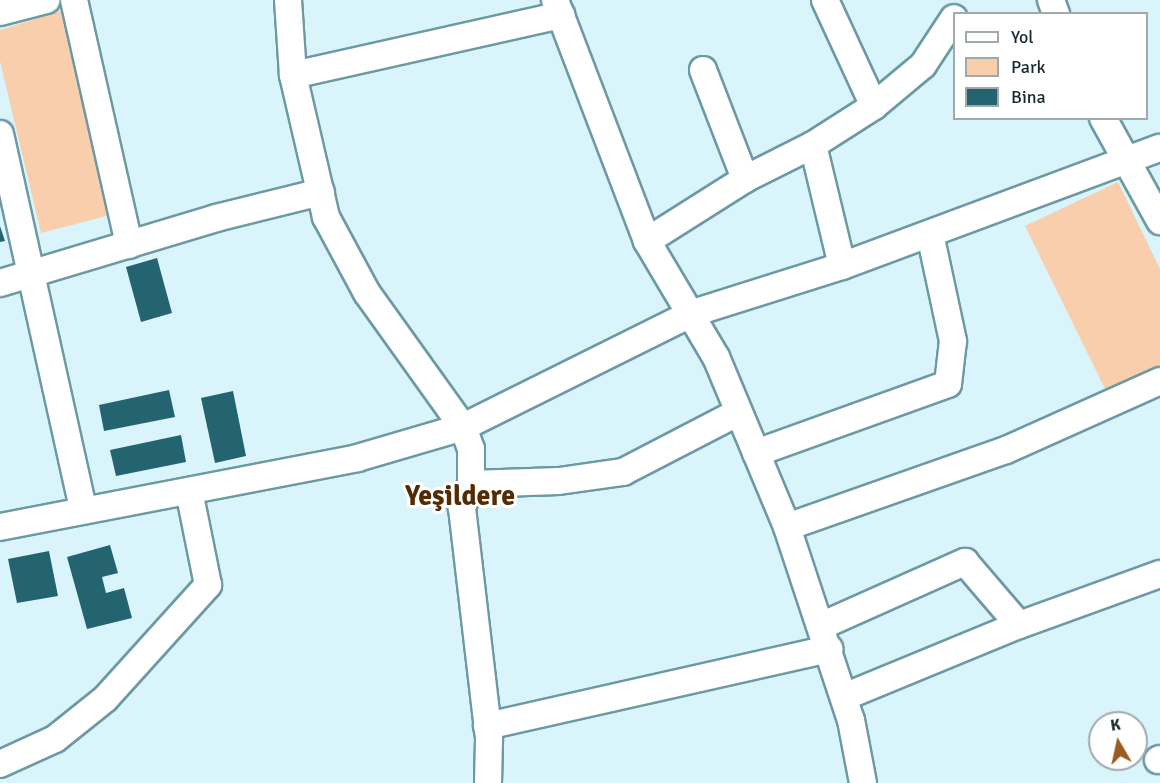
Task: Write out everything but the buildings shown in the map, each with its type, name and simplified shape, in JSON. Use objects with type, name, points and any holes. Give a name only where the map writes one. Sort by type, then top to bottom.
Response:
[{"type":"street","points":[[0,12],[46,0]]},
{"type":"street","points":[[74,0],[129,245]]},
{"type":"street","points":[[288,0],[293,75],[327,217],[367,293],[463,427],[471,449],[471,484],[462,508],[487,726],[488,783]]},
{"type":"street","points":[[825,0],[874,106]]},
{"type":"street","points":[[293,75],[558,7],[647,241],[693,313],[716,357],[737,413],[787,527],[844,697],[863,783]]},
{"type":"street","points":[[647,241],[745,179],[813,145],[874,106],[922,65],[953,19]]},
{"type":"street","points":[[703,69],[745,179]]},
{"type":"street","points":[[1104,120],[1160,221]]},
{"type":"street","points":[[0,134],[33,274],[83,508]]},
{"type":"street","points":[[813,145],[842,266]]},
{"type":"street","points":[[0,527],[83,508],[189,492],[357,458],[463,427],[693,313],[842,266],[1160,148]]},
{"type":"street","points":[[0,283],[321,192]]},
{"type":"street","points":[[756,453],[948,384],[953,341],[930,234]]},
{"type":"street","points":[[787,527],[1006,450],[1160,381]]},
{"type":"street","points":[[471,484],[559,481],[623,472],[737,413]]},
{"type":"street","points":[[0,765],[55,739],[105,699],[208,585],[189,492]]},
{"type":"street","points":[[487,726],[825,638],[965,562],[1019,625]]},
{"type":"street","points":[[844,697],[1019,625],[1160,574]]},
{"type":"green space","points":[[67,9],[114,214],[41,233],[0,61],[0,30]]},
{"type":"green space","points":[[1118,182],[1160,269],[1160,372],[1109,397],[1025,226]]},
{"type":"district","name":"Yeşildere","points":[[460,496]]}]
